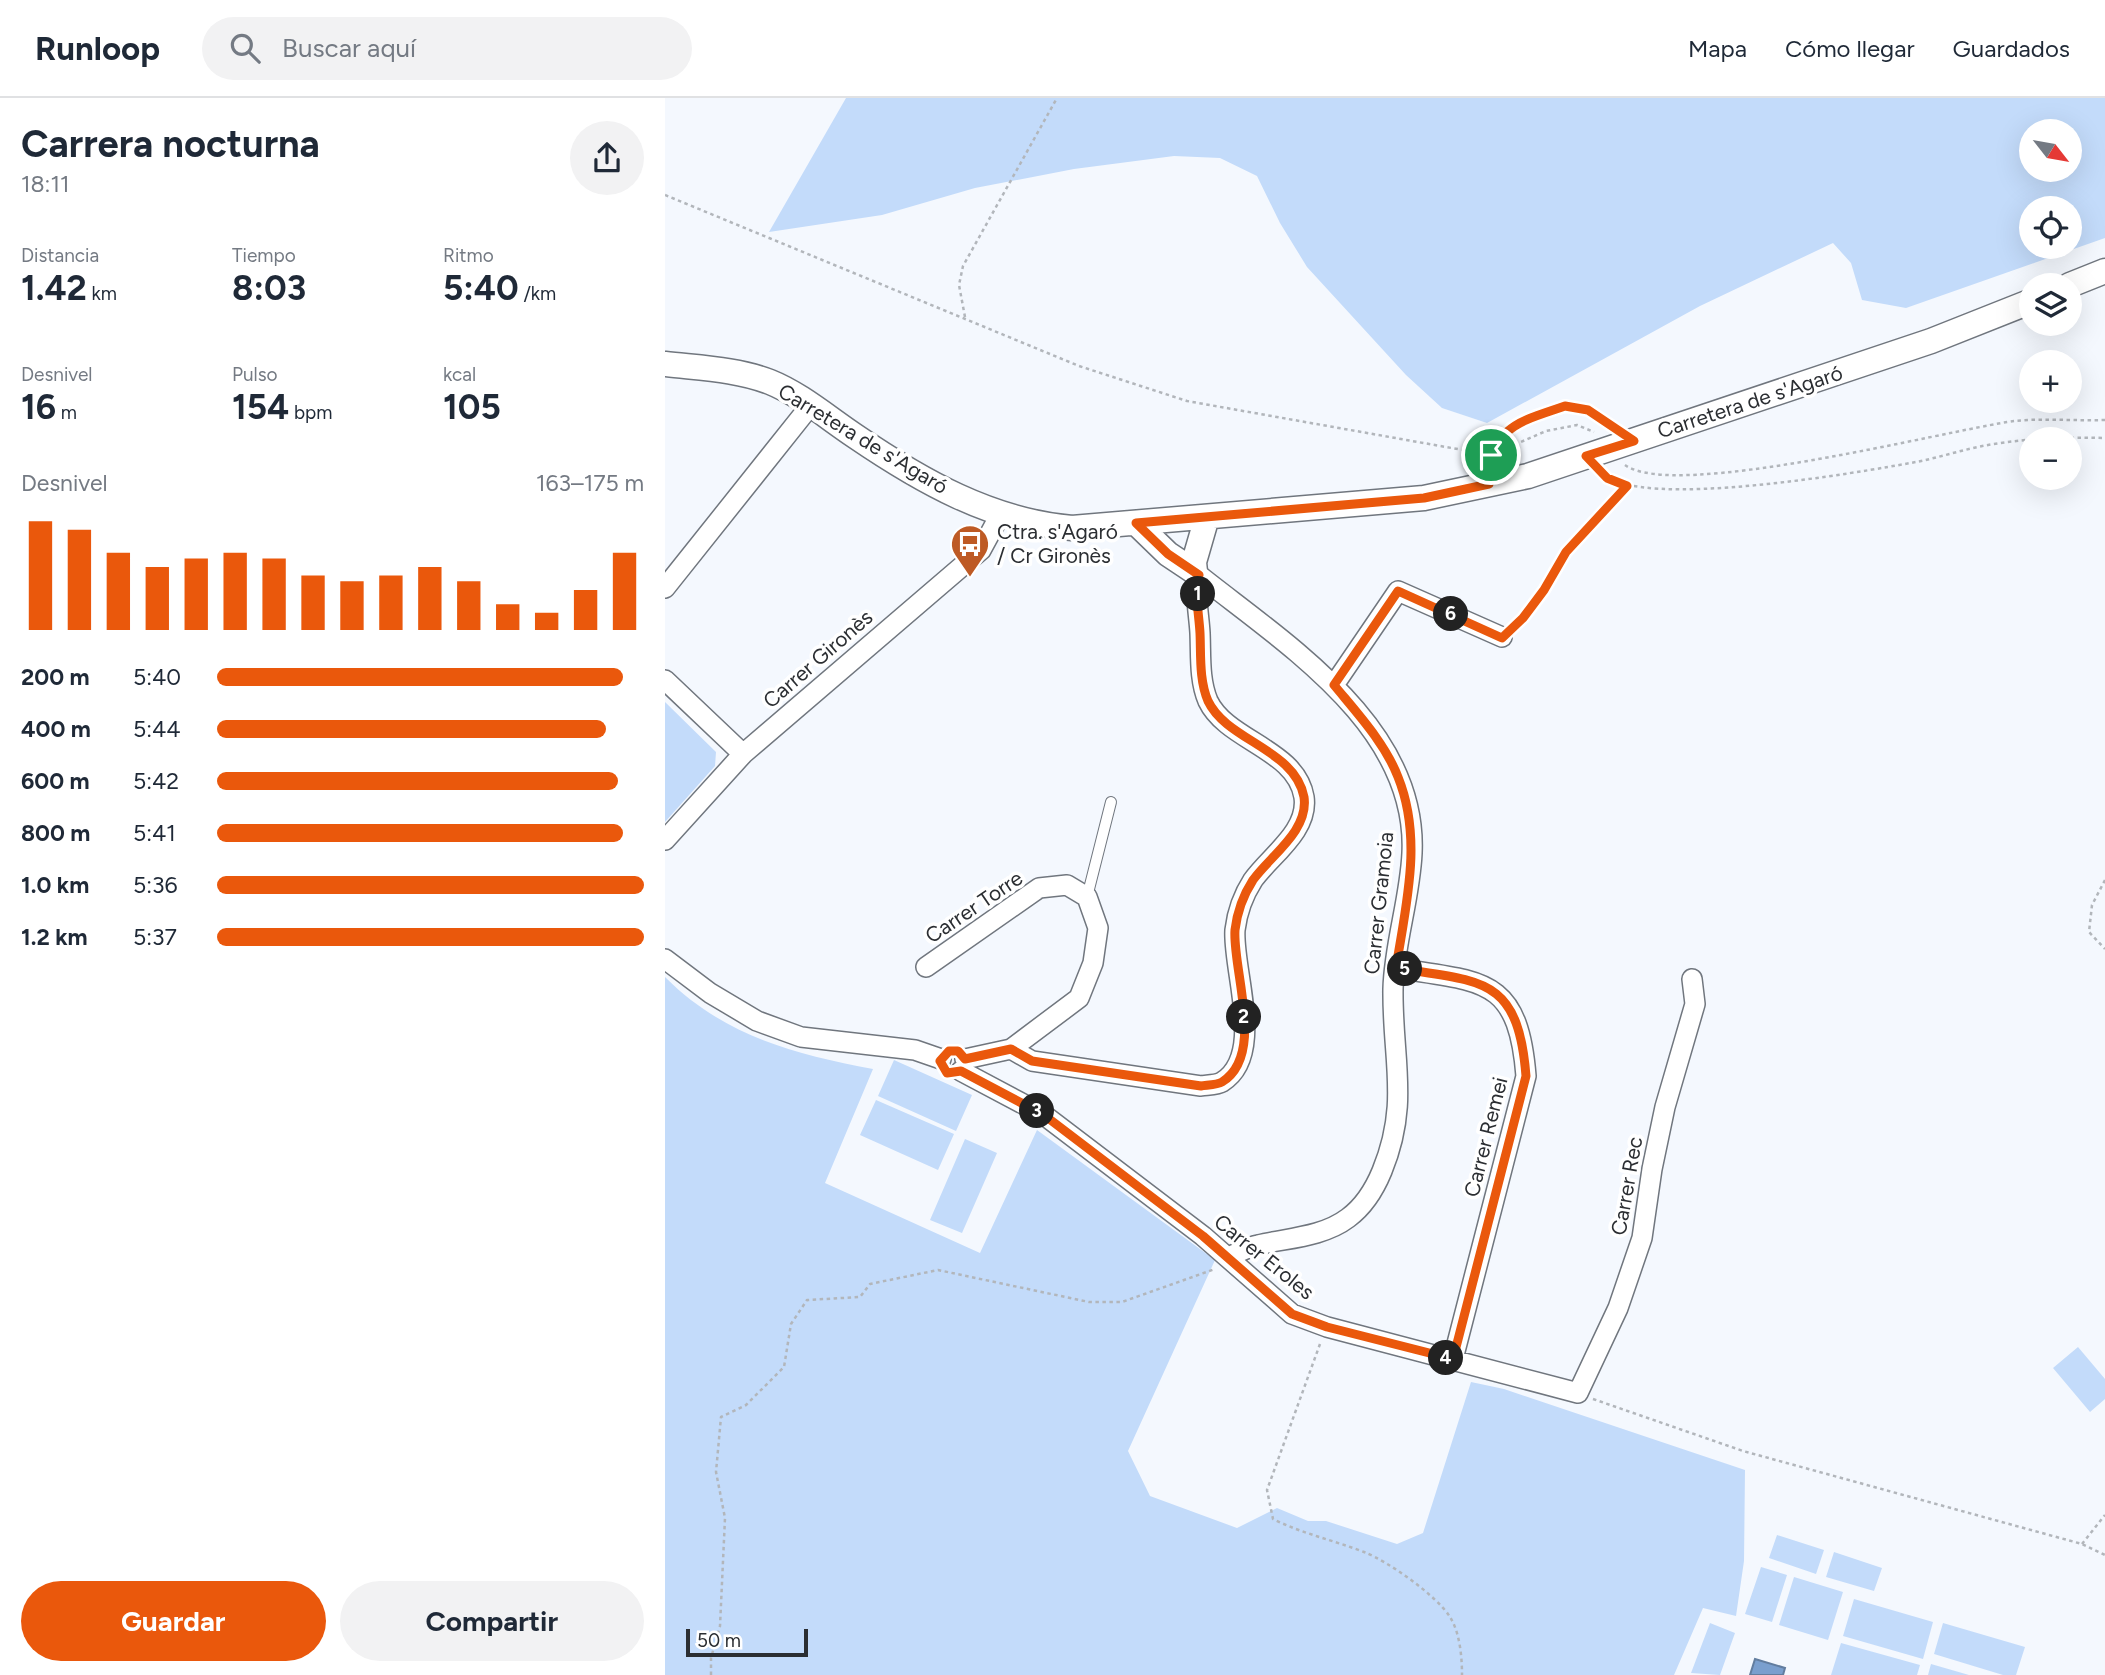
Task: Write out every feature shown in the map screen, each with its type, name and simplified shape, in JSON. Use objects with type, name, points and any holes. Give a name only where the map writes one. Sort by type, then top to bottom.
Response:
[{"type":"street","points":[[2082,280],[2105,271]]},
{"type":"street","name":"Carretera de s'Agaró","points":[[665,364],[727,372],[770,382],[894,463],[1000,515],[1034,525],[1072,528],[1424,498],[1528,476],[1592,446],[1634,441],[1931,341],[2019,306]]},
{"type":"street","points":[[665,588],[810,406]]},
{"type":"street","name":"Carrer Gironès","points":[[665,840],[743,754],[981,550],[1000,515]]},
{"type":"street","points":[[1011,1049],[1032,1061],[1201,1086],[1222,1082],[1235,1068],[1244,1045],[1235,930],[1241,903],[1253,881],[1290,838],[1303,816],[1304,796],[1297,780],[1282,763],[1221,718],[1209,703],[1203,685],[1197,573],[1199,544],[1188,519]]},
{"type":"street","points":[[1168,554],[1188,519]]},
{"type":"street","points":[[1136,523],[1168,554],[1197,573]]},
{"type":"street","name":"Carrer Gramoia","points":[[1197,573],[1278,635],[1334,685],[1373,734],[1398,775],[1411,816],[1412,853],[1393,987],[1399,1099],[1394,1140],[1375,1188],[1348,1218],[1306,1236],[1256,1245],[1231,1260]]},
{"type":"street","points":[[1334,685],[1398,591],[1502,638]]},
{"type":"street","points":[[665,680],[743,754]]},
{"type":"street","name":"Carrer Torre","points":[[926,967],[1039,888],[1067,885],[1087,897]]},
{"type":"street","points":[[963,1065],[1011,1049],[1079,998],[1093,964],[1098,928],[1087,897]]},
{"type":"street","name":"Carrer Eroles","points":[[665,960],[710,993],[757,1021],[801,1037],[915,1050],[941,1059],[946,1072],[952,1075],[963,1065],[1044,1115],[1231,1260],[1292,1314],[1327,1327],[1578,1393]]},
{"type":"street","name":"Carrer Remei","points":[[1396,968],[1476,981],[1507,1002],[1523,1035],[1526,1076],[1453,1359]]},
{"type":"street","name":"Carrer Rec","points":[[1578,1393],[1618,1308],[1642,1238],[1665,1107],[1695,1004],[1692,979]]},
{"type":"lane","points":[[1087,897],[1111,802]]},
{"type":"path","points":[[965,319],[959,285],[963,266],[1057,98]]},
{"type":"path","points":[[665,195],[1079,366],[1187,401],[1491,455],[1546,431],[1577,425],[1592,446],[1607,478],[1627,486],[1669,489],[1774,484],[1918,462],[1990,444],[2049,436],[2105,438]]},
{"type":"path","points":[[1489,484],[1491,455],[1512,427],[1565,406],[1588,410],[1634,441]]},
{"type":"path","points":[[1623,463],[1632,470],[1653,476],[1696,476],[1820,459],[2017,421],[2105,420]]},
{"type":"path","points":[[1502,638],[1523,618],[1544,590],[1566,552],[1627,486]]},
{"type":"path","points":[[2105,880],[2092,905],[2089,932],[2105,949]]},
{"type":"path","points":[[711,1675],[711,1658],[720,1626],[724,1545],[725,1518],[716,1472],[721,1417],[746,1405],[784,1367],[790,1325],[807,1300],[860,1297],[870,1284],[938,1270],[1089,1302],[1122,1302],[1231,1260]]},
{"type":"path","points":[[1327,1327],[1267,1490],[1273,1519],[1300,1533],[1366,1553],[1420,1586],[1450,1617],[1461,1651],[1462,1675]]},
{"type":"path","points":[[1578,1393],[1743,1451],[2082,1544],[2105,1555]]},
{"type":"path","points":[[2082,1544],[2105,1515]]},
{"type":"shaded area","points":[[846,98],[2105,98],[2105,238],[2082,246],[2082,196],[2019,196],[2019,259],[2045,259],[1906,308],[1862,300],[1851,263],[1833,243],[1700,306],[1487,423],[1442,408],[1406,375],[1307,267],[1280,223],[1257,176],[1220,158],[1174,156],[1074,169],[975,188],[882,215],[769,232]]},
{"type":"shaded area","points":[[665,702],[716,752],[715,766],[665,822]]},
{"type":"shaded area","points":[[665,977],[711,1014],[761,1040],[815,1057],[873,1069],[825,1183],[980,1253],[1037,1130],[1215,1260],[1128,1451],[1150,1496],[1237,1528],[1277,1508],[1308,1521],[1326,1521],[1397,1544],[1423,1533],[1471,1382],[1504,1389],[1745,1470],[1744,1561],[1736,1616],[1703,1608],[1674,1675],[665,1675]]},
{"type":"shaded area","points":[[894,1060],[972,1095],[956,1131],[878,1096]]},
{"type":"shaded area","points":[[876,1100],[954,1134],[938,1170],[860,1135]]},
{"type":"shaded area","points":[[965,1139],[997,1153],[962,1233],[930,1220]]},
{"type":"shaded area","points":[[2078,1347],[2105,1379],[2105,1399],[2090,1412],[2053,1368]]},
{"type":"shaded area","points":[[1777,1535],[1824,1550],[1816,1574],[1769,1558]]},
{"type":"shaded area","points":[[1834,1552],[1882,1568],[1874,1591],[1826,1577]]},
{"type":"shaded area","points":[[1761,1567],[1787,1575],[1772,1622],[1745,1614]]},
{"type":"shaded area","points":[[1794,1577],[1843,1592],[1828,1640],[1779,1625]]},
{"type":"shaded area","points":[[1854,1599],[1933,1622],[1923,1659],[1843,1636]]},
{"type":"shaded area","points":[[1710,1623],[1735,1633],[1720,1675],[1691,1673]]},
{"type":"shaded area","points":[[1943,1623],[2025,1647],[2016,1675],[2003,1675],[1934,1654]]},
{"type":"shaded area","points":[[1841,1643],[1920,1665],[1917,1675],[1831,1675]]},
{"type":"shaded area","points":[[1755,1659],[1785,1668],[1783,1675],[1750,1675]]},
{"type":"shaded area","points":[[1931,1664],[1969,1675],[1928,1675]]},
{"type":"place","name":"Ctra. s'Agaró / Cr Gironès","points":[[970,578]]},
{"type":"route","points":[[1565,406],[1588,410],[1634,441],[1586,456],[1607,478],[1627,486],[1607,511],[1580,535],[1566,552],[1544,590],[1523,618],[1502,638],[1398,591],[1334,685],[1373,734],[1398,775],[1411,816],[1412,853],[1396,968],[1476,981],[1507,1002],[1523,1035],[1526,1076],[1453,1359],[1327,1327],[1292,1314],[1258,1287],[1203,1236],[1044,1115],[961,1071],[947,1073],[942,1069],[940,1061],[944,1054],[954,1050],[965,1059],[1011,1049],[1032,1061],[1201,1086],[1222,1082],[1235,1068],[1244,1045],[1244,1018],[1235,930],[1241,903],[1253,881],[1290,838],[1303,816],[1304,796],[1297,780],[1282,763],[1221,718],[1209,703],[1203,685],[1197,581],[1199,575],[1168,554],[1136,523],[1424,498],[1489,484],[1491,455],[1512,427],[1565,406]]}]
